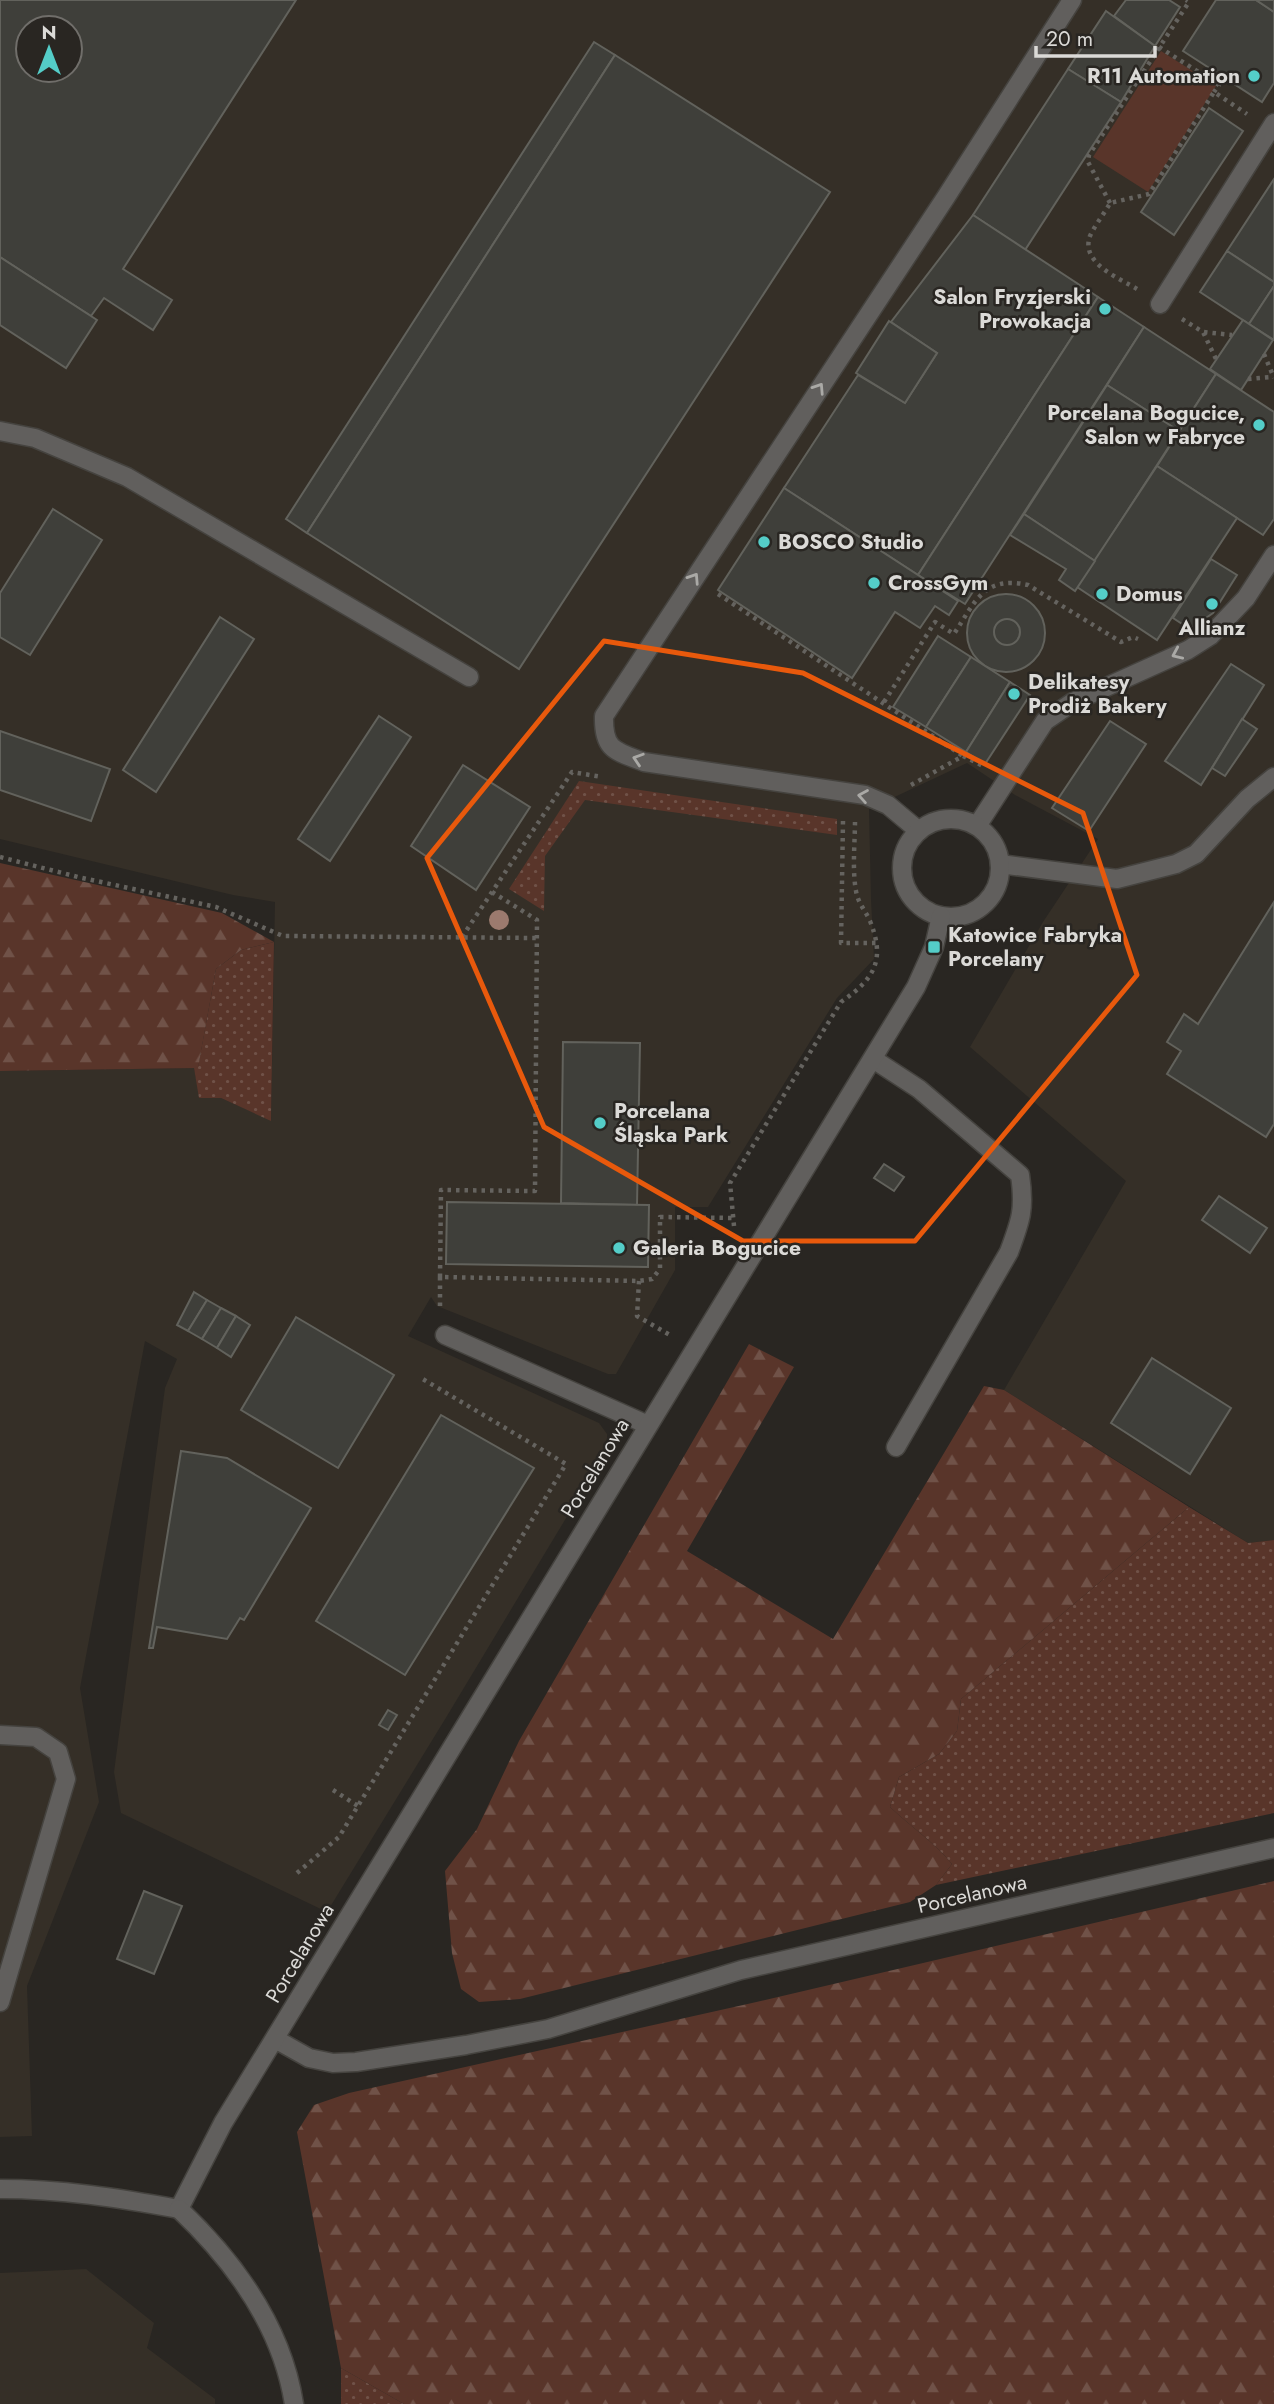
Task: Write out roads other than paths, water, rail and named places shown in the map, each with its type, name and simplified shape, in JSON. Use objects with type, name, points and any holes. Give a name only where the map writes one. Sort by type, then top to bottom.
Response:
[{"type":"street","points":[[919,831],[888,805],[865,795],[644,762],[619,753],[609,744],[604,733],[604,716],[946,197],[1072,0]]},
{"type":"street","points":[[1160,304],[1272,126]]},
{"type":"street","points":[[0,431],[35,438],[127,477],[468,677]]},
{"type":"street","points":[[977,826],[1045,721],[1073,702],[1188,649],[1210,636],[1246,598],[1274,555]]},
{"type":"street","points":[[1000,864],[1032,866],[1117,880],[1176,864],[1196,854],[1247,799],[1274,777]]},
{"type":"street","points":[[944,819],[961,819],[977,826],[989,836],[996,848],[1000,864],[999,879],[993,893],[984,905],[963,915],[940,916],[925,909],[912,898],[905,883],[902,866],[905,849],[919,831],[944,819]]},
{"type":"street","name":"Porcelanowa","points":[[179,2209],[212,2143],[916,986],[934,947],[940,916]]},
{"type":"street","points":[[873,1059],[919,1089],[1020,1175],[1024,1198],[1022,1216],[1009,1252],[896,1447]]},
{"type":"street","points":[[445,1335],[648,1425]]},
{"type":"street","points":[[0,1735],[36,1737],[58,1752],[66,1779],[0,2002]]},
{"type":"street","name":"Porcelanowa","points":[[275,2039],[309,2058],[332,2063],[356,2062],[466,2045],[548,2029],[741,1970],[1274,1849]]},
{"type":"street","points":[[0,2189],[38,2189],[103,2195],[179,2209],[231,2265],[266,2320],[282,2357],[294,2404]]},
{"type":"place","name":"R11 Automation","points":[[1254,76]]},
{"type":"place","name":"Salon Fryzjerski Prowokacja","points":[[1105,309]]},
{"type":"place","name":"Porcelana Bogucice, Salon w Fabryce","points":[[1259,425]]},
{"type":"place","name":"BOSCO Studio","points":[[764,542]]},
{"type":"place","name":"CrossGym","points":[[874,583]]},
{"type":"place","name":"Domus","points":[[1102,594]]},
{"type":"place","name":"Allianz","points":[[1212,604]]},
{"type":"place","name":"Delikatesy Prodiż Bakery","points":[[1014,694]]},
{"type":"place","name":"Katowice Fabryka Porcelany","points":[[934,947]]},
{"type":"place","name":"Porcelana Śląska Park","points":[[600,1123]]},
{"type":"place","name":"Galeria Bogucice","points":[[619,1248]]}]
